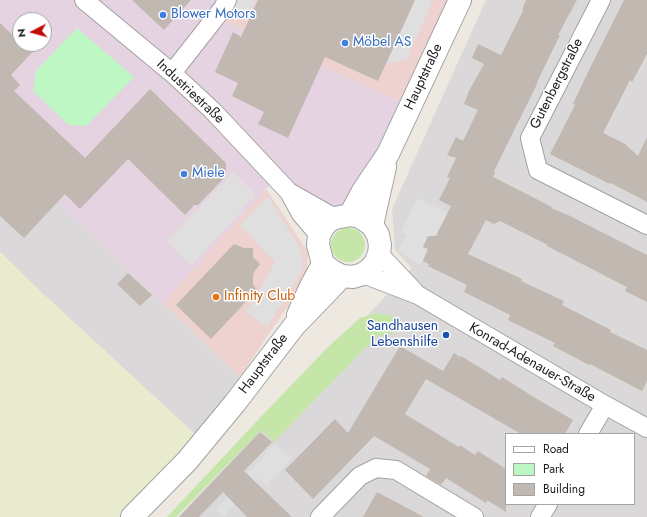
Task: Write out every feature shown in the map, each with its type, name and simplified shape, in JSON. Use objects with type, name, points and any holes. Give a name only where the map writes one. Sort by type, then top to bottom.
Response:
[{"type":"street","name":"Industriestraße","points":[[84,0],[172,73],[212,110],[288,192],[301,214],[319,235]]},
{"type":"street","points":[[172,73],[223,8],[227,0]]},
{"type":"street","name":"Hauptstraße","points":[[319,235],[324,226],[329,222],[343,216],[363,191],[388,154],[460,0]]},
{"type":"street","name":"Gutenbergstraße","points":[[601,0],[530,138],[538,170],[647,225]]},
{"type":"street","name":"Hauptstraße","points":[[372,226],[388,154]]},
{"type":"street","name":"Industriestraße","points":[[288,192],[343,216]]},
{"type":"street","points":[[319,235],[318,245],[323,264],[332,271],[342,276],[353,277],[363,274],[370,269],[375,263],[379,254],[380,245],[378,235],[372,226],[360,217],[343,216]]},
{"type":"street","name":"Konrad-Adenauer-Straße","points":[[379,254],[418,295]]},
{"type":"street","name":"Hauptstraße","points":[[294,326],[311,286],[323,264]]},
{"type":"street","name":"Konrad-Adenauer-Straße","points":[[363,274],[418,295],[605,406],[647,428]]},
{"type":"street","name":"Hauptstraße","points":[[132,517],[187,461],[235,403],[294,326],[342,276]]},
{"type":"street","points":[[589,433],[605,406]]},
{"type":"street","points":[[320,517],[360,476],[376,468],[396,470],[474,517]]},
{"type":"street","points":[[540,517],[547,505]]},
{"type":"shaded area","points":[[0,0],[233,0],[224,21],[411,107],[343,216],[276,178],[163,303],[0,148]]},
{"type":"shaded area","points":[[233,0],[460,0],[411,107],[224,21]]},
{"type":"shaded area","points":[[235,0],[256,0],[247,18],[231,10]]},
{"type":"shaded area","points":[[415,0],[433,0],[407,59],[386,64]]},
{"type":"shaded area","points":[[486,0],[647,0],[647,517],[178,517],[412,268],[395,250],[392,209]]},
{"type":"shaded area","points":[[0,147],[240,377],[196,435],[0,252]]},
{"type":"shaded area","points":[[233,172],[256,195],[191,266],[167,241]]},
{"type":"shaded area","points":[[266,189],[308,252],[306,279],[240,377],[163,303]]},
{"type":"shaded area","points":[[268,196],[300,248],[303,265],[301,273],[267,327],[246,312],[275,262],[240,225]]},
{"type":"shaded area","points":[[417,198],[449,213],[443,225],[441,224],[436,236],[428,236],[423,247],[428,249],[420,265],[398,250],[407,236],[401,232]]},
{"type":"shaded area","points":[[275,443],[292,458],[267,485],[259,478],[224,517],[216,510]]},
{"type":"green space","points":[[77,28],[134,77],[86,126],[69,125],[33,91],[36,71]]},
{"type":"green space","points":[[345,228],[351,228],[355,229],[362,235],[365,245],[364,252],[358,259],[351,262],[345,262],[341,261],[334,255],[331,248],[331,242],[332,238],[338,231]]},
{"type":"green space","points":[[0,252],[196,435],[116,517],[0,517]]},
{"type":"green space","points":[[377,313],[402,318],[393,334],[377,336],[274,442],[261,430],[176,517],[167,517],[328,347],[360,318]]},
{"type":"building","name":"Blower Motors","points":[[132,0],[191,0],[164,30]]},
{"type":"building","points":[[258,0],[415,0],[378,81],[325,57],[288,138],[258,124],[264,112],[232,96],[238,83],[215,72],[233,32],[241,37]]},
{"type":"building","points":[[526,0],[577,0],[558,35],[560,35],[494,171],[493,177],[552,207],[551,208],[647,255],[647,302],[625,291],[627,287],[500,221],[494,224],[486,220],[468,254],[522,279],[521,281],[564,301],[562,305],[611,330],[610,332],[647,350],[647,381],[642,391],[553,346],[555,343],[508,320],[510,315],[464,292],[467,285],[428,266],[429,264],[423,261],[428,249],[423,247],[428,236],[436,236],[451,206],[439,200],[450,178],[447,177],[456,158],[447,155],[456,137],[463,141],[478,110],[464,104],[469,91],[484,64],[472,58],[478,44],[501,55],[523,11],[522,10]]},
{"type":"building","points":[[624,0],[647,0],[647,54],[632,82],[630,80],[603,133],[625,144],[638,156],[647,137],[647,202],[550,154],[575,105],[573,104]]},
{"type":"building","points":[[0,23],[12,34],[12,52],[33,52],[11,75],[20,85],[14,91],[85,158],[150,89],[226,163],[226,176],[198,205],[194,205],[185,215],[128,159],[80,209],[65,194],[24,238],[0,216]]},
{"type":"building","name":"Infinity Club","points":[[234,244],[244,248],[253,248],[253,257],[260,264],[254,272],[253,277],[253,284],[257,290],[211,339],[176,305]]},
{"type":"building","points":[[128,273],[152,295],[140,306],[117,284]]},
{"type":"building","points":[[400,346],[443,371],[454,353],[500,380],[502,377],[573,420],[566,433],[519,433],[426,379],[405,414],[459,447],[460,445],[475,455],[478,451],[505,468],[506,512],[487,500],[486,503],[446,478],[441,485],[426,476],[430,469],[374,436],[313,499],[285,470],[335,419],[348,433]]},
{"type":"building","points":[[260,432],[272,442],[244,471],[292,517],[247,517],[223,492],[199,517],[179,517]]},
{"type":"building","points":[[377,492],[424,517],[363,517]]},
{"type":"place","name":"Blower Motors","points":[[163,15]]},
{"type":"place","name":"Möbel AS","points":[[345,43]]},
{"type":"place","name":"Miele","points":[[184,174]]},
{"type":"place","name":"Infinity Club","points":[[216,297]]},
{"type":"place","name":"Sandhausen Lebenshilfe","points":[[446,335]]}]
